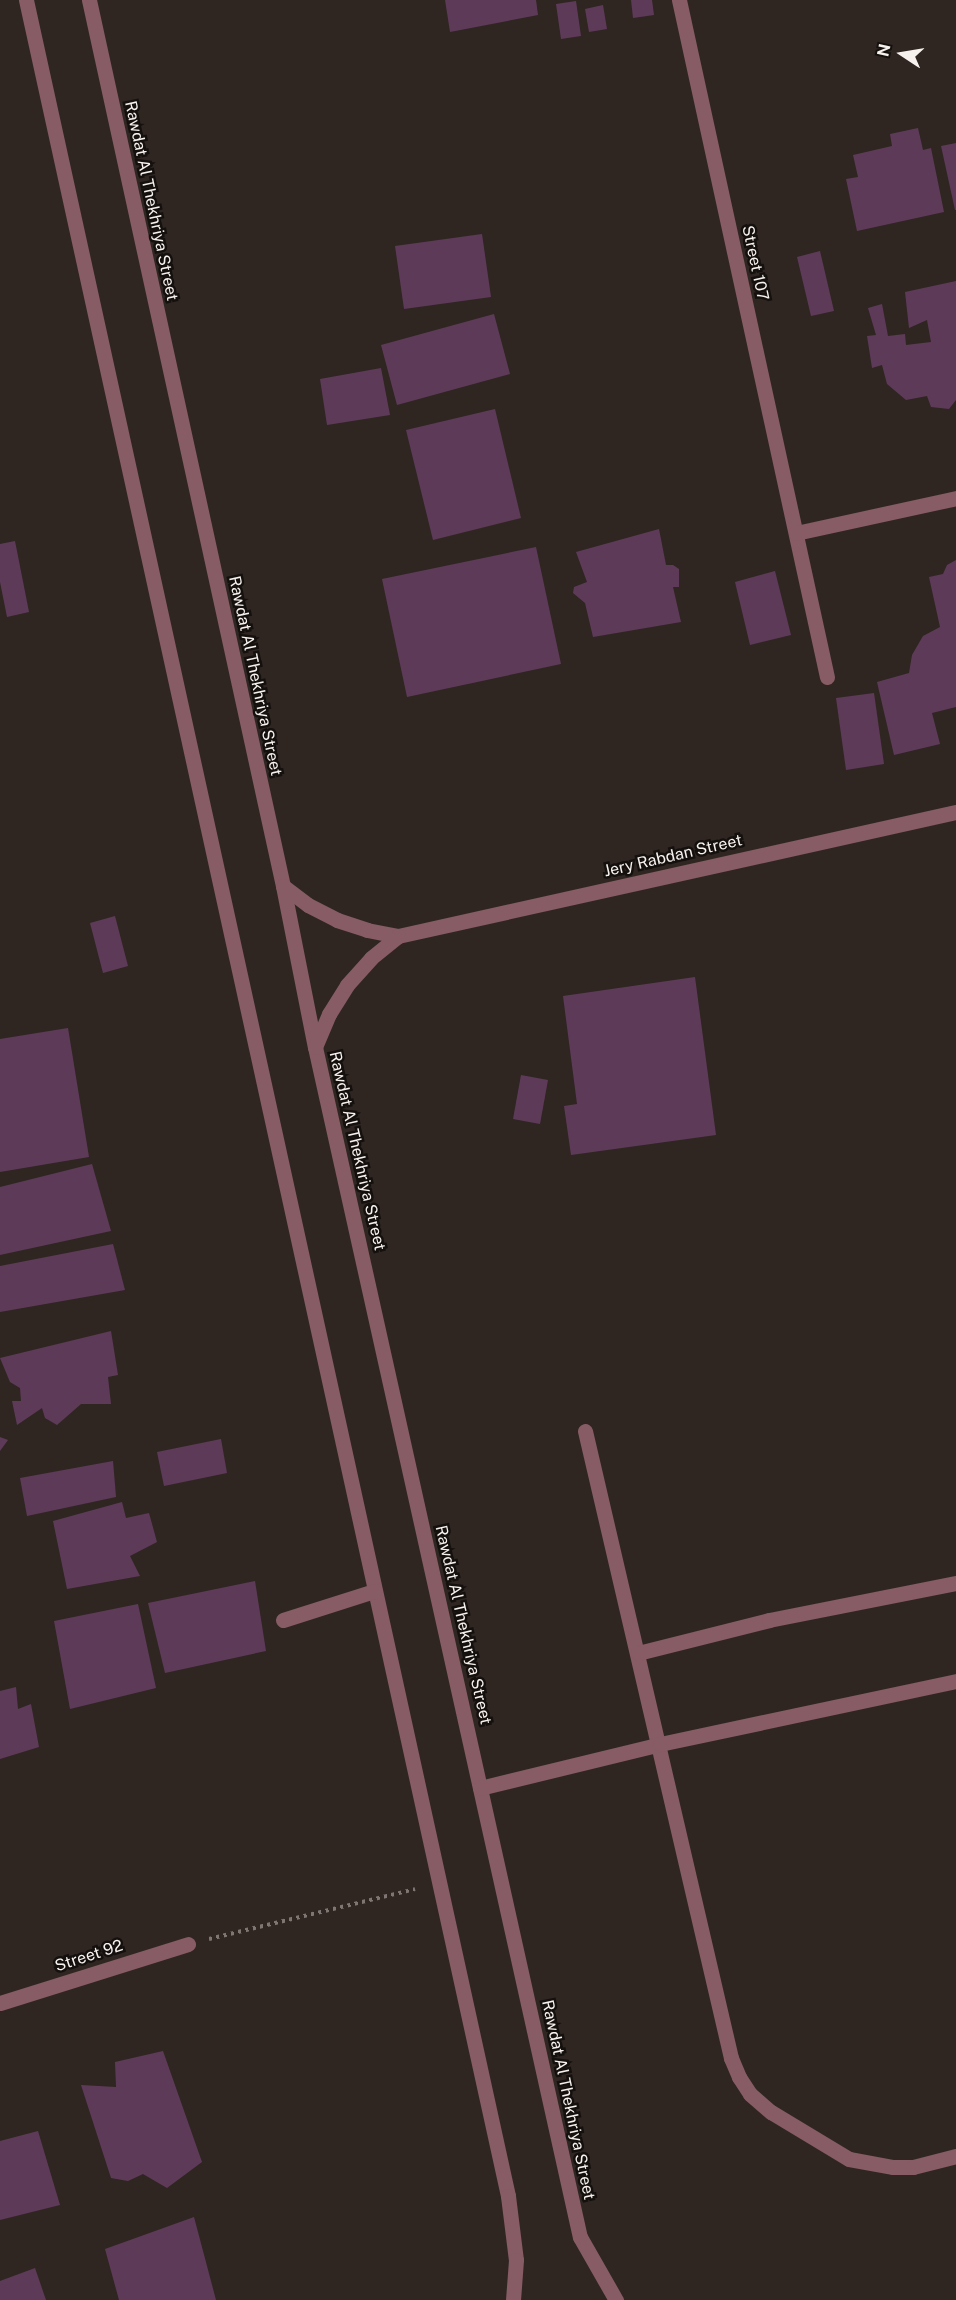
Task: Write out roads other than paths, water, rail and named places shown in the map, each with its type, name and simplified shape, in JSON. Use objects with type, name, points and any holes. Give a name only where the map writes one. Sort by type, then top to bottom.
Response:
[{"type":"street","points":[[26,0],[508,2196],[516,2260],[513,2300]]},
{"type":"street","name":"Rawdat Al Thekhriya Street","points":[[88,0],[283,886],[315,1047],[580,2237],[616,2300]]},
{"type":"street","name":"Street 107","points":[[679,0],[827,677]]},
{"type":"street","points":[[796,533],[956,498]]},
{"type":"street","name":"Jery Rabdan Street","points":[[283,886],[308,905],[337,920],[367,930],[398,936],[956,812]]},
{"type":"street","name":"Jery Rabdan Street","points":[[315,1047],[329,1014],[347,985],[371,958],[398,936]]},
{"type":"street","points":[[585,1431],[660,1744],[731,2058],[750,2094],[771,2112],[849,2159],[893,2167],[913,2167],[956,2156]]},
{"type":"street","points":[[638,1653],[769,1620],[956,1583]]},
{"type":"street","points":[[282,1620],[374,1591]]},
{"type":"street","points":[[480,1788],[660,1744],[956,1681]]},
{"type":"street","name":"Street 92","points":[[0,2003],[188,1944]]}]
